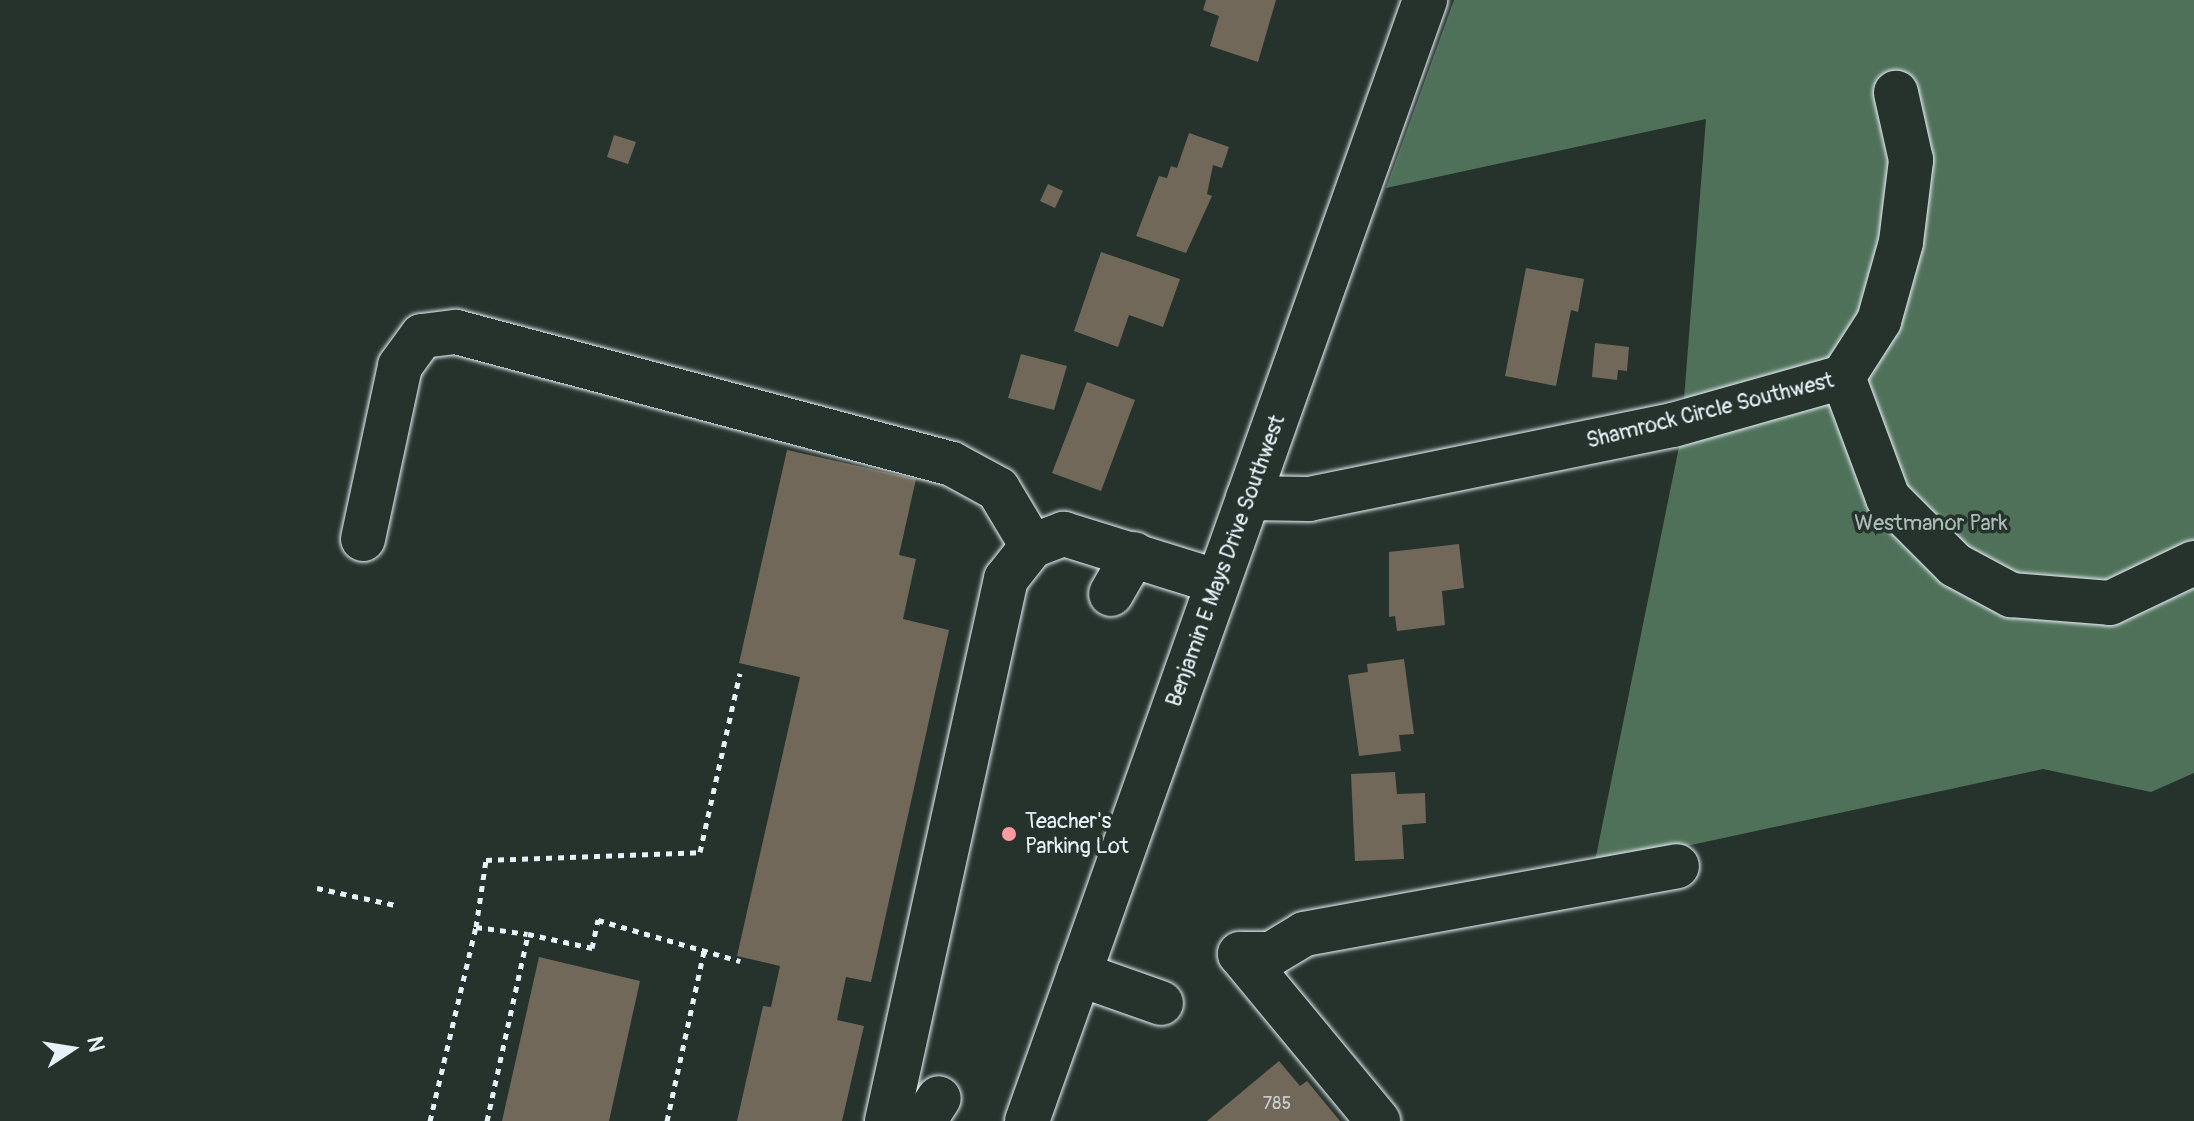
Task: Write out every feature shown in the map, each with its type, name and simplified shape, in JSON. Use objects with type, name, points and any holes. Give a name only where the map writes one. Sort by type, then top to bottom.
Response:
[{"type":"street","name":"Benjamin E Mays Drive Southwest","points":[[1027,1121],[1425,0]]},
{"type":"street","points":[[1843,377],[1879,321],[1901,242],[1911,160],[1896,93]]},
{"type":"street","points":[[363,539],[400,366],[422,336],[456,332],[952,464],[998,489],[1032,546]]},
{"type":"street","name":"Shamrock Circle Southwest","points":[[1248,498],[1309,499],[1642,431],[1843,377],[1888,498],[1955,565],[1997,588],[2011,595],[2110,603],[2194,563]]},
{"type":"street","points":[[887,1121],[1006,579],[1032,546],[1064,534],[1218,582]]},
{"type":"street","points":[[1111,594],[1134,554]]},
{"type":"street","points":[[1378,1121],[1240,954],[1271,954],[1304,934],[1677,866]]},
{"type":"street","points":[[1079,974],[1161,1003]]},
{"type":"path","points":[[430,1121],[476,927],[486,860],[700,852],[740,673]]},
{"type":"path","points":[[317,888],[395,905]]},
{"type":"path","points":[[476,927],[592,948],[598,920],[740,961]]},
{"type":"path","points":[[487,1121],[528,934]]},
{"type":"path","points":[[667,1121],[704,951]]},
{"type":"green space","name":"Westmanor Park","points":[[1454,0],[2194,0],[2194,773],[2151,792],[2043,769],[1594,866],[1681,437],[1706,119],[1386,188]]},
{"type":"building","points":[[1206,0],[1276,0],[1258,62],[1210,46],[1219,16],[1203,10]]},
{"type":"building","points":[[1189,133],[1229,147],[1222,168],[1213,165],[1207,194],[1212,196],[1186,253],[1136,236],[1159,176],[1167,178],[1171,166],[1177,168]]},
{"type":"building","points":[[614,135],[636,142],[628,164],[607,157]]},
{"type":"building","points":[[1048,184],[1063,191],[1055,208],[1040,201]]},
{"type":"building","points":[[1101,252],[1180,279],[1163,327],[1129,315],[1118,347],[1074,331]]},
{"type":"building","points":[[1526,268],[1584,279],[1578,312],[1571,310],[1556,386],[1505,376]]},
{"type":"building","points":[[1595,343],[1629,347],[1627,371],[1618,370],[1617,380],[1592,377]]},
{"type":"building","points":[[1021,354],[1067,366],[1054,410],[1008,398]]},
{"type":"building","points":[[1087,382],[1135,400],[1101,491],[1052,473]]},
{"type":"building","points":[[787,450],[916,479],[899,555],[916,559],[903,619],[949,630],[871,982],[846,977],[837,1020],[864,1026],[842,1121],[737,1121],[763,1006],[771,1007],[780,966],[737,956],[800,677],[739,663]]},
{"type":"building","points":[[1459,544],[1464,588],[1442,591],[1445,625],[1397,631],[1395,616],[1389,617],[1389,552]]},
{"type":"building","points":[[1404,659],[1414,734],[1399,735],[1401,751],[1359,756],[1348,675],[1368,672],[1367,664]]},
{"type":"building","points":[[1395,772],[1397,794],[1425,793],[1426,823],[1402,825],[1404,859],[1355,861],[1351,774]]},
{"type":"building","points":[[539,957],[640,981],[609,1121],[502,1121]]},
{"type":"building","points":[[1279,1061],[1300,1086],[1307,1081],[1340,1121],[1207,1121]]},
{"type":"place","name":"Teacher's Parking Lot","points":[[1009,834]]}]
